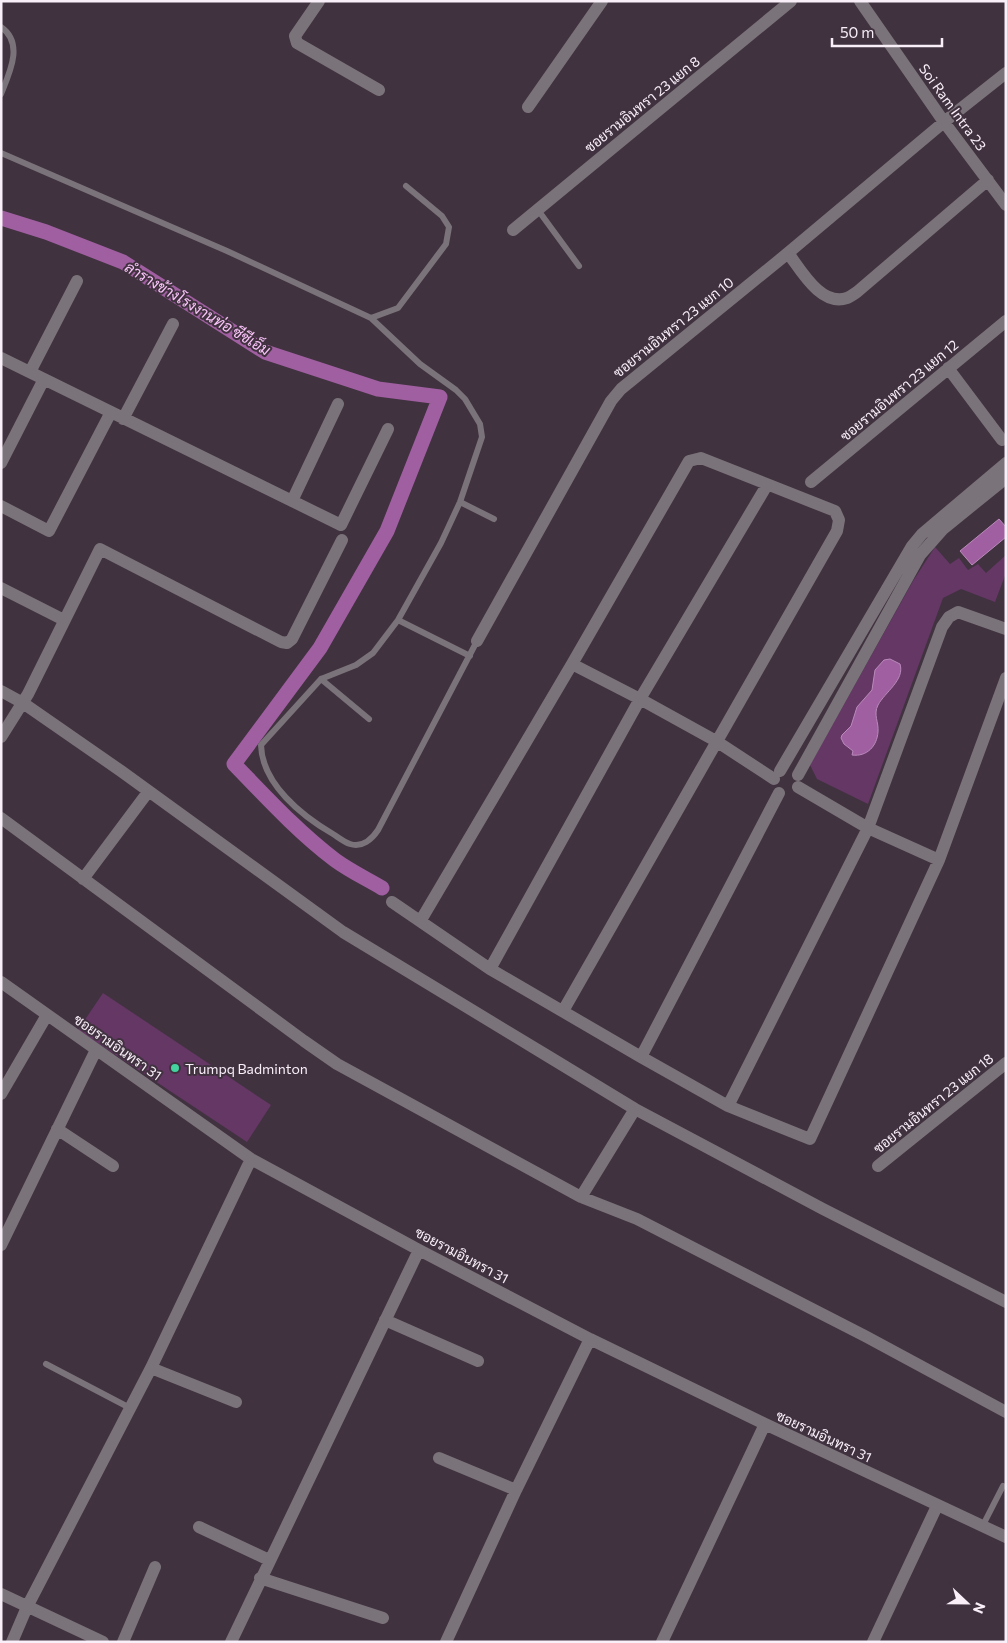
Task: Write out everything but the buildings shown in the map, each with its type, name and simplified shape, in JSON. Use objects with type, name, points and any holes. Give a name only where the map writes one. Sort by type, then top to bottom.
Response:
[{"type":"street","points":[[319,1],[295,36],[297,43],[379,90]]},
{"type":"street","points":[[528,107],[602,1]]},
{"type":"street","name":"ซอยรามอินทรา 23 แยก 8","points":[[513,230],[791,1]]},
{"type":"street","name":"Soi Ram Intra 23","points":[[860,1],[944,122],[1006,205]]},
{"type":"street","name":"ซอยรามอินทรา 23 แยก 10","points":[[477,641],[611,401],[621,389],[1006,73]]},
{"type":"street","points":[[788,253],[809,282],[822,295],[845,299],[857,292],[988,180]]},
{"type":"street","points":[[30,372],[77,281]]},
{"type":"street","name":"ซอยรามอินทรา 23 แยก 12","points":[[811,482],[1006,321]]},
{"type":"street","points":[[123,419],[173,324]]},
{"type":"street","points":[[1,358],[341,525],[388,430]]},
{"type":"street","points":[[948,368],[1002,440]]},
{"type":"street","points":[[1,463],[44,379]]},
{"type":"street","points":[[292,501],[338,404]]},
{"type":"street","points":[[1,506],[49,530],[111,412]]},
{"type":"street","points":[[421,920],[689,461],[701,458],[835,511],[839,520],[837,531],[563,1010]]},
{"type":"street","points":[[1006,463],[922,534],[912,546],[777,775],[774,786],[779,793],[788,796],[796,791],[798,781],[920,555],[943,529],[1006,478]]},
{"type":"street","points":[[490,969],[640,699],[767,485]]},
{"type":"street","points":[[1,738],[23,703],[100,548],[281,642],[288,643],[292,639],[342,540]]},
{"type":"street","points":[[1,588],[64,620]]},
{"type":"street","points":[[728,1106],[868,828],[942,627],[949,617],[958,612],[1006,629]]},
{"type":"street","points":[[572,664],[640,699],[777,775]]},
{"type":"street","points":[[392,902],[421,920],[490,969],[563,1010],[640,1057],[728,1106],[810,1139],[939,860],[1006,678]]},
{"type":"street","points":[[1,692],[23,703],[121,770],[148,792],[343,932],[635,1109],[823,1209],[1006,1302]]},
{"type":"street","points":[[777,775],[788,770],[798,781],[868,828],[939,860]]},
{"type":"street","points":[[83,879],[148,792]]},
{"type":"street","points":[[640,1057],[779,793]]},
{"type":"street","points":[[1,818],[337,1064],[581,1197],[637,1219],[865,1336],[1006,1412]]},
{"type":"street","name":"ซอยรามอินทรา 31","points":[[1,982],[251,1159],[419,1250],[590,1339],[937,1506],[1006,1537]]},
{"type":"street","points":[[1,1094],[47,1015]]},
{"type":"street","points":[[1,1245],[5,1228],[57,1130],[96,1050]]},
{"type":"street","name":"ซอยรามอินทรา 23 แยก 18","points":[[878,1166],[1006,1063]]},
{"type":"street","points":[[581,1197],[635,1109]]},
{"type":"street","points":[[57,1130],[112,1166]]},
{"type":"street","points":[[12,1642],[27,1607],[151,1368],[251,1159]]},
{"type":"street","points":[[230,1642],[419,1250]]},
{"type":"street","points":[[386,1320],[478,1360]]},
{"type":"street","points":[[446,1642],[516,1490],[590,1339]]},
{"type":"street","points":[[151,1368],[236,1402]]},
{"type":"street","points":[[662,1642],[765,1424]]},
{"type":"street","points":[[439,1458],[516,1490]]},
{"type":"street","points":[[873,1642],[937,1506]]},
{"type":"street","points":[[198,1527],[269,1560]]},
{"type":"street","points":[[123,1642],[155,1567]]},
{"type":"street","points":[[260,1578],[383,1618]]},
{"type":"street","points":[[1,1594],[103,1642]]},
{"type":"lane","points":[[1,26],[8,31],[15,44],[11,69],[1,94]]},
{"type":"lane","points":[[2,155],[228,251],[371,318],[420,364],[456,390],[465,399],[480,424],[482,437],[460,502],[441,543],[398,620],[373,653],[356,665],[321,679],[261,745],[266,769],[280,791],[316,824],[350,844],[362,844],[372,839],[477,641]]},
{"type":"lane","points":[[371,318],[398,308],[446,244],[449,227],[442,216],[406,186]]},
{"type":"lane","points":[[538,210],[579,266]]},
{"type":"lane","points":[[460,502],[494,519]]},
{"type":"lane","points":[[398,620],[470,656]]},
{"type":"lane","points":[[321,679],[370,720]]},
{"type":"lane","points":[[46,1364],[130,1408]]},
{"type":"lane","points":[[982,1526],[1003,1486]]},
{"type":"shaded area","points":[[999,519],[1006,527],[1006,537],[972,565],[960,551]]},
{"type":"shaded area","points":[[935,547],[950,564],[959,558],[968,570],[978,564],[986,573],[1006,555],[1006,573],[995,602],[961,589],[943,598],[868,804],[817,779],[810,765],[913,581]]},
{"type":"shaded area","points":[[890,659],[900,664],[901,670],[894,686],[878,705],[876,742],[867,752],[852,755],[853,751],[844,744],[841,738],[842,735],[851,726],[857,707],[872,690],[875,670],[884,660]]},
{"type":"shaded area","name":"Trumpq Badminton","points":[[103,993],[271,1105],[247,1142],[78,1030]]},
{"type":"waterway","name":"ลำรางข้างโรงงานท่อ ซีซีเอ็ม","points":[[1,218],[46,232],[123,262],[265,352],[378,389],[440,397],[387,531],[320,648],[234,764],[283,814],[321,849],[347,868],[382,888]]},
{"type":"place","name":"Trumpq Badminton","points":[[175,1068]]}]
